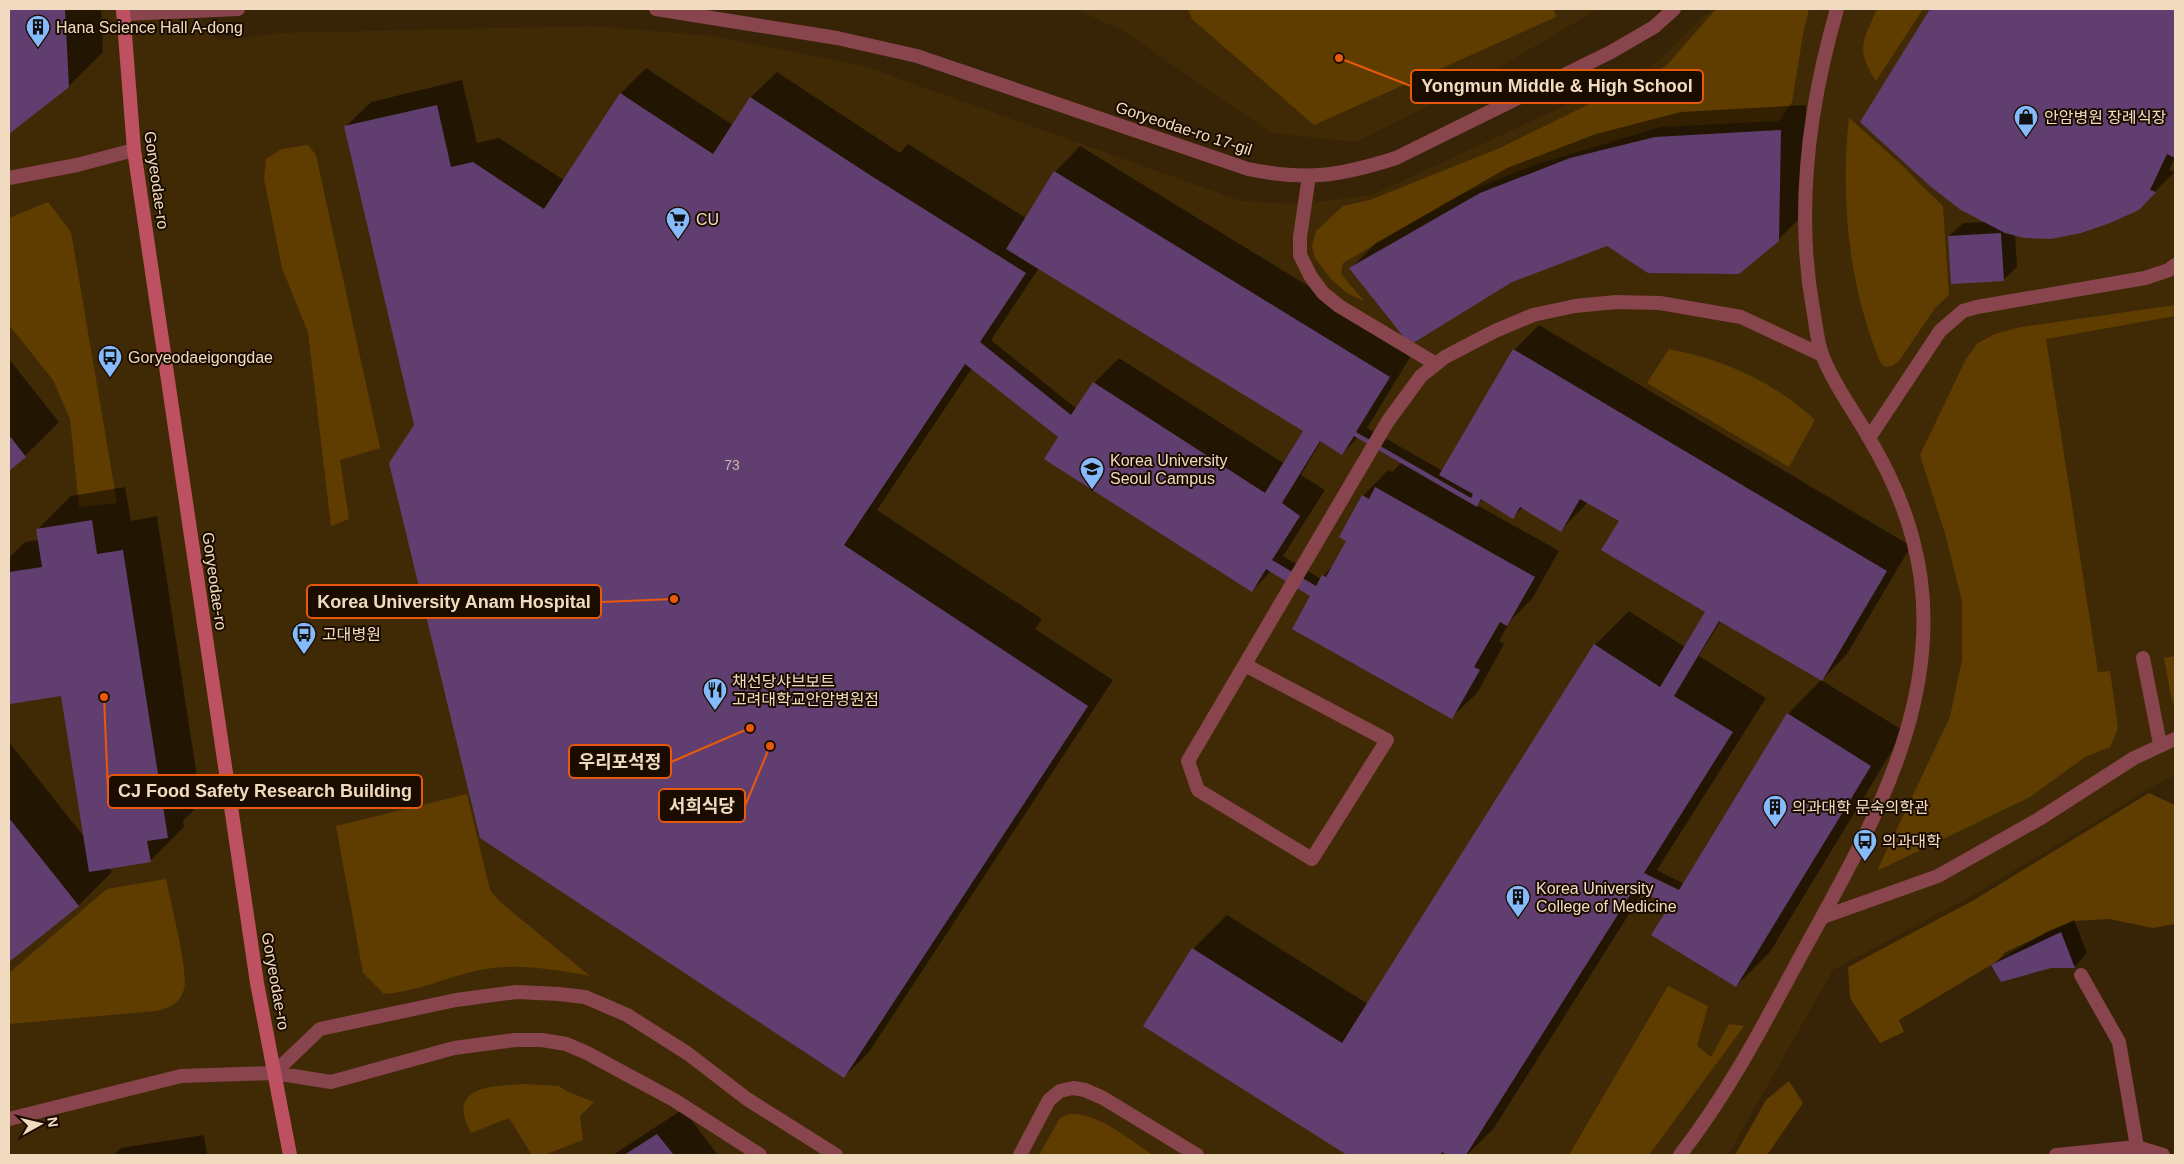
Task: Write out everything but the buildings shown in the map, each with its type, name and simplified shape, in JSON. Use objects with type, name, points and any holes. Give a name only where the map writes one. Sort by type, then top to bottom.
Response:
[{"type":"main road","name":"Goryeodae-ro","points":[[123,11],[134,150],[257,984],[290,1155]]},
{"type":"street","points":[[123,11],[238,9]]},
{"type":"street","name":"Goryeodae-ro 17-gil","points":[[656,9],[837,38],[917,56],[1248,168],[1275,174],[1309,176],[1345,172],[1396,158],[1612,52],[1654,27],[1674,9]]},
{"type":"street","points":[[1680,1155],[1751,1049],[1823,917],[1880,804],[1902,752],[1916,702],[1924,642],[1922,585],[1914,542],[1903,506],[1869,438],[1842,397],[1822,355],[1811,296],[1804,234],[1808,141],[1820,75],[1836,9]]},
{"type":"street","points":[[9,178],[77,165],[134,150]]},
{"type":"street","points":[[1309,176],[1300,238],[1300,255],[1311,277],[1322,293],[1339,306],[1436,364]]},
{"type":"street","points":[[1869,438],[1940,332],[1963,311],[1977,306],[2145,278],[2169,270],[2175,265]]},
{"type":"street","points":[[1245,665],[1387,740],[1312,859],[1198,790],[1188,761],[1388,420],[1422,376],[1445,357],[1495,331],[1533,315],[1575,306],[1616,302],[1660,303],[1741,317],[1822,355]]},
{"type":"street","points":[[2143,658],[2160,744]]},
{"type":"street","points":[[1823,917],[1938,876],[2040,819],[2134,758],[2160,744],[2175,739]]},
{"type":"street","points":[[2081,976],[2119,1042],[2137,1147]]},
{"type":"street","points":[[274,1073],[320,1029],[456,1000],[516,992],[585,997],[627,1015],[687,1054],[747,1099],[836,1155]]},
{"type":"street","points":[[9,1119],[181,1076],[274,1073],[331,1082],[454,1048],[515,1040],[542,1040],[566,1044],[587,1053],[674,1100],[760,1155]]},
{"type":"street","points":[[1020,1155],[1049,1100],[1060,1091],[1073,1088],[1085,1090],[1103,1098],[1197,1155]]},
{"type":"street","points":[[2056,1155],[2137,1147],[2163,1155]]},
{"type":"shaded area","name":"Korea University Seoul Campus","points":[[9,9],[193,9],[218,41],[280,33],[593,26],[713,36],[864,66],[1241,201],[1302,204],[1372,195],[1657,63],[1711,9],[2175,9],[2175,775],[2141,793],[1973,895],[1833,970],[1728,1155],[9,1155]]},
{"type":"shaded area","points":[[1074,9],[1598,9],[1466,87],[1356,142],[1271,133],[1122,30]]},
{"type":"shaded area","points":[[1188,9],[1554,9],[1556,17],[1314,125],[1192,19]]},
{"type":"shaded area","points":[[1716,9],[1809,9],[1792,102],[1779,121],[1661,127],[1537,164],[1464,193],[1343,263],[1341,274],[1364,301],[1347,293],[1332,280],[1315,258],[1312,247],[1316,231],[1343,206],[1370,200],[1500,148],[1666,66]]},
{"type":"shaded area","points":[[1877,9],[1923,9],[1876,81],[1865,60],[1863,45]]},
{"type":"shaded area","points":[[1849,118],[1903,166],[1943,206],[1949,295],[1935,308],[1899,361],[1892,366],[1885,367],[1880,362],[1869,333],[1854,273],[1847,211],[1846,180]]},
{"type":"shaded area","points":[[308,145],[316,155],[380,448],[340,460],[349,519],[331,526],[308,332],[282,268],[264,179],[266,159],[282,149]]},
{"type":"shaded area","points":[[48,202],[71,232],[117,503],[79,507],[70,419],[53,380],[9,325],[9,218]]},
{"type":"shaded area","points":[[2175,305],[2175,316],[2046,339],[2098,672],[2110,671],[2118,728],[2110,747],[2085,757],[2030,797],[1877,871],[1950,717],[1962,660],[1962,601],[1946,537],[1920,455],[1966,359],[1978,343],[1995,334],[2021,327]]},
{"type":"shaded area","points":[[1669,349],[1709,359],[1747,374],[1782,394],[1815,420],[1789,467],[1647,383]]},
{"type":"shaded area","points":[[2175,656],[2175,705],[2172,701],[2164,658]]},
{"type":"shaded area","points":[[2149,793],[2175,805],[2175,924],[2153,928],[2109,919],[2074,921],[2048,931],[1899,1020],[1904,1032],[1880,1043],[1850,998],[1848,967],[1974,900]]},
{"type":"shaded area","points":[[467,794],[490,890],[499,901],[590,976],[547,969],[519,967],[490,968],[419,988],[384,994],[363,973],[336,826]]},
{"type":"shaded area","points":[[166,879],[184,968],[184,989],[177,1002],[170,1007],[156,1011],[9,1024],[9,973],[107,889]]},
{"type":"shaded area","points":[[1668,986],[1708,1006],[1697,1046],[1711,1057],[1729,1024],[1744,1026],[1649,1155],[1569,1155]]},
{"type":"shaded area","points":[[1789,1081],[1803,1103],[1767,1155],[1735,1155],[1766,1100]]},
{"type":"shaded area","points":[[525,1084],[559,1086],[566,1091],[594,1102],[580,1116],[583,1140],[544,1155],[532,1155],[509,1118],[471,1133],[464,1115],[464,1105],[468,1097],[485,1088]]},
{"type":"shaded area","points":[[1069,1114],[1080,1115],[1103,1122],[1153,1155],[1039,1155],[1060,1118]]},
{"type":"place","name":"Hana Science Hall A-dong","points":[[38,48]]},
{"type":"place","name":"Yongmun Middle & High School","points":[[1339,58]]},
{"type":"place","name":"안암병원 장례식장","points":[[2026,138]]},
{"type":"place","name":"CU","points":[[678,240]]},
{"type":"place","name":"Goryeodaeigongdae","points":[[110,378]]},
{"type":"place","name":"Korea University Seoul Campus","points":[[1092,490]]},
{"type":"place","name":"Korea University Anam Hospital","points":[[674,599]]},
{"type":"place","name":"고대병원","points":[[304,655]]},
{"type":"place","name":"CJ Food Safety Research Building","points":[[104,697]]},
{"type":"place","name":"채선당샤브보트 고려대학교안암병원점","points":[[715,711]]},
{"type":"place","name":"우리포석정","points":[[750,728]]},
{"type":"place","name":"서희식당","points":[[770,746]]},
{"type":"place","name":"의과대학 문숙의학관","points":[[1775,828]]},
{"type":"place","name":"의과대학","points":[[1865,862]]},
{"type":"place","name":"Korea University College of Medicine","points":[[1518,918]]}]
